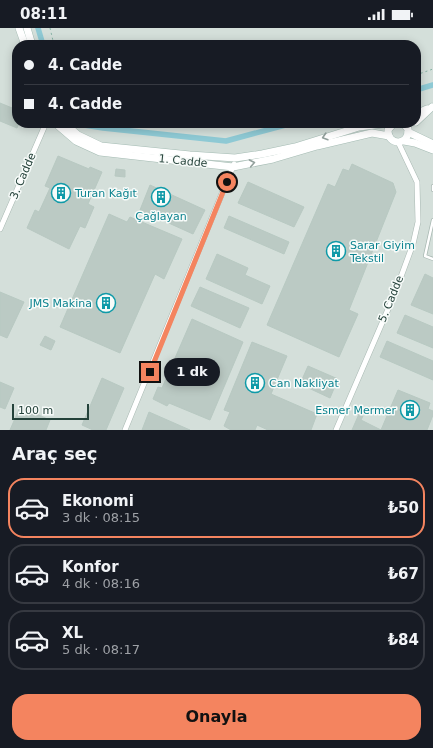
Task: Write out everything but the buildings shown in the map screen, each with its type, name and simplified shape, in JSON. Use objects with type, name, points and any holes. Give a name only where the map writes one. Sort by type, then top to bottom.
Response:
[{"type":"street","points":[[19,28],[23,40]]},
{"type":"street","points":[[27,28],[31,40]]},
{"type":"street","points":[[421,112],[433,107]]},
{"type":"street","points":[[421,117],[433,107]]},
{"type":"street","name":"3. Cadde","points":[[0,229],[44,128]]},
{"type":"street","name":"1. Cadde","points":[[61,128],[76,141],[100,152],[233,167],[273,159],[317,146],[372,133],[389,136]]},
{"type":"street","name":"1. Cadde","points":[[70,128],[78,135],[101,146],[235,158],[295,147],[356,128]]},
{"type":"street","points":[[390,128],[388,130],[389,136],[392,141],[415,143],[433,150]]},
{"type":"street","points":[[406,128],[408,131],[433,144]]},
{"type":"street","points":[[401,141],[408,136],[408,131],[410,128]]},
{"type":"street","name":"5. Cadde","points":[[336,430],[395,292],[413,244],[418,222],[417,182],[401,141]]},
{"type":"street","points":[[125,430],[233,167],[235,158]]},
{"type":"lane","points":[[433,220],[425,256],[433,259]]},
{"type":"path","points":[[50,28],[53,40]]},
{"type":"path","points":[[421,73],[433,69]]},
{"type":"shaded area","points":[[0,28],[433,28],[433,430],[0,430]]},
{"type":"waterway","points":[[38,28],[42,40]]},
{"type":"waterway","points":[[421,89],[433,85]]},
{"type":"waterway","points":[[103,128],[226,141],[274,128]]},
{"type":"place","name":"Turan Kağıt","points":[[61,193]]},
{"type":"place","name":"Çağlayan","points":[[161,197]]},
{"type":"place","name":"Sarar Giyim Tekstil","points":[[336,251]]},
{"type":"place","name":"JMS Makina","points":[[106,303]]},
{"type":"place","name":"Can Nakliyat","points":[[255,383]]},
{"type":"place","name":"Esmer Mermer","points":[[410,410]]},
{"type":"route","points":[[150,372],[227,182]]}]
